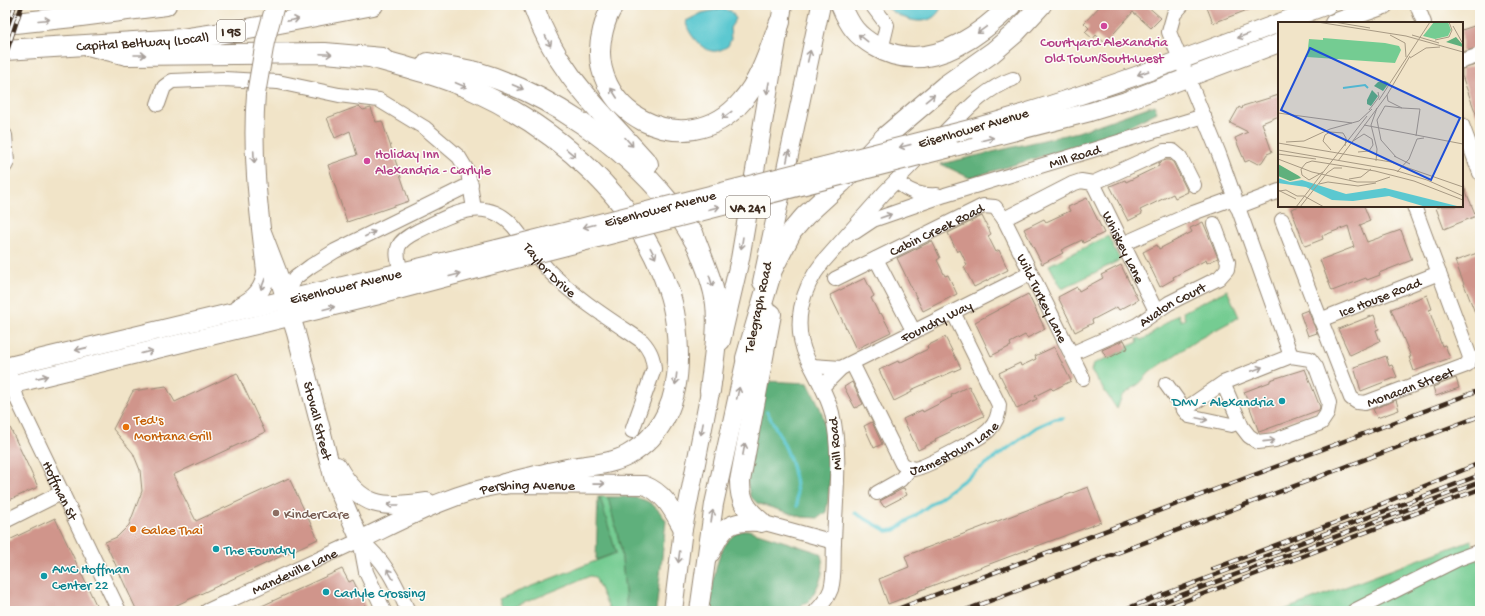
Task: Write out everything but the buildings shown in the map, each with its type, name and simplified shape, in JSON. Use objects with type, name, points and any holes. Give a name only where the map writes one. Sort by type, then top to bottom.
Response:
[{"type":"highway","points":[[5,24],[166,5]]},
{"type":"highway","name":"Capital Beltway (Local)","points":[[5,50],[88,45],[137,40],[182,39],[244,30],[373,5]]},
{"type":"highway","points":[[533,5],[546,39],[566,72],[669,188],[690,222],[712,286],[716,304],[717,324],[710,391]]},
{"type":"highway","points":[[614,5],[605,24],[601,38],[602,69],[606,80],[631,114],[655,127],[686,131],[703,128],[718,122],[731,112],[751,90],[782,13]]},
{"type":"highway","points":[[841,5],[848,22],[855,32],[881,50],[904,56],[929,56],[940,53],[968,40],[983,30],[1011,5]]},
{"type":"highway","points":[[746,358],[764,295],[782,249],[792,232],[805,216],[841,183],[868,154],[915,110],[945,86],[993,52],[1014,34],[1041,5]]},
{"type":"highway","points":[[88,45],[127,55],[278,53],[370,57],[428,63],[476,72],[521,89],[556,106],[620,153],[650,181],[682,220],[697,245]]},
{"type":"highway","points":[[370,57],[426,72],[476,92],[509,109],[554,139],[599,180],[632,218],[652,251],[668,290],[676,323],[678,369],[674,398],[663,423],[657,431],[638,448],[616,460],[504,484]]},
{"type":"highway","points":[[761,522],[745,507],[740,492],[740,481],[772,307],[787,261],[797,242],[809,223],[824,207],[841,183]]},
{"type":"main road","points":[[214,317],[246,304],[261,290],[265,282],[266,271],[254,145],[256,94],[265,42],[275,5]]},
{"type":"main road","name":"Telegraph Road","points":[[699,611],[701,586],[714,504],[821,5]]},
{"type":"main road","name":"Eisenhower Avenue","points":[[1281,22],[1327,5]]},
{"type":"main road","points":[[1337,22],[1384,5]]},
{"type":"main road","name":"Telegraph Road","points":[[673,611],[683,529],[710,391],[740,259],[782,13]]},
{"type":"main road","name":"Eisenhower Avenue","points":[[9,385],[291,317],[498,256],[970,130],[1086,93],[1278,23]]},
{"type":"main road","name":"Eisenhower Avenue","points":[[6,367],[400,271],[498,256],[1060,121],[1126,101],[1278,43]]},
{"type":"main road","name":"Stovall Street","points":[[262,232],[291,317],[323,438],[340,495],[360,540]]},
{"type":"main road","points":[[730,428],[730,479],[733,495],[744,512],[761,522]]},
{"type":"main road","points":[[323,438],[347,483],[367,499],[382,505],[391,506],[445,499]]},
{"type":"main road","name":"Pershing Avenue","points":[[360,540],[445,499],[484,487],[504,484],[644,485],[661,494],[683,529]]},
{"type":"main road","points":[[704,568],[716,542],[726,527],[741,522],[761,522]]},
{"type":"street","points":[[872,5],[887,25],[881,50]]},
{"type":"street","points":[[1182,5],[1174,14],[1169,32],[1179,60],[1219,154],[1235,203],[1291,356]]},
{"type":"street","points":[[1417,5],[1424,22]]},
{"type":"street","points":[[1463,61],[1480,55]]},
{"type":"street","points":[[158,104],[164,87],[172,81],[224,79],[278,82],[339,95],[379,100],[425,128],[459,157],[468,172],[474,209]]},
{"type":"street","points":[[896,181],[989,90],[1013,79]]},
{"type":"street","name":"Mill Road","points":[[840,242],[873,220],[945,195],[1204,116]]},
{"type":"street","points":[[1463,128],[1480,173]]},
{"type":"street","points":[[5,135],[7,162],[5,166]]},
{"type":"street","name":"Cabin Creek Road","points":[[835,279],[983,206],[995,207],[1004,219],[1072,184],[1081,181],[1093,183],[1158,152],[1168,150],[1173,151],[1180,157],[1194,185]]},
{"type":"street","name":"Mill Road","points":[[816,611],[826,599],[831,589],[836,505],[836,439],[831,412],[802,341],[799,325],[802,300],[813,274],[896,181],[908,190],[922,196],[945,195]]},
{"type":"street","name":"Whiskey Lane","points":[[1093,183],[1156,311]]},
{"type":"street","points":[[285,300],[294,278],[335,251],[471,184]]},
{"type":"street","points":[[1123,244],[1180,219],[1278,190]]},
{"type":"street","name":"Monacan Street","points":[[1282,220],[1351,398],[1357,402],[1372,401],[1464,366],[1468,364],[1470,357],[1414,207]]},
{"type":"street","name":"Taylor Drive","points":[[400,271],[397,251],[399,244],[405,238],[455,213],[474,209],[489,211],[503,217],[513,226],[551,272],[582,298],[642,341],[649,349],[653,359],[654,369],[632,431]]},
{"type":"street","name":"Wild Turkey Lane","points":[[1004,219],[1083,378]]},
{"type":"street","name":"Avalon Court","points":[[1071,354],[1137,325],[1156,311],[1214,281],[1227,270],[1228,262],[1214,224]]},
{"type":"street","points":[[876,259],[914,332]]},
{"type":"street","name":"Foundry Way","points":[[822,387],[847,365],[1031,273]]},
{"type":"street","name":"Ice House Road","points":[[1320,320],[1439,273]]},
{"type":"street","name":"Jamestown Lane","points":[[847,365],[902,464],[911,468],[924,465],[980,438],[989,430],[997,418],[999,405],[953,312]]},
{"type":"street","points":[[105,344],[109,361]]},
{"type":"street","points":[[1184,410],[1223,383],[1291,356],[1310,360],[1316,367],[1329,403],[1327,414],[1321,423],[1275,440],[1258,442],[1249,436],[1239,422],[1223,383]]},
{"type":"street","points":[[812,366],[847,365]]},
{"type":"street","name":"Hoffman St","points":[[6,367],[9,385],[18,399],[119,611]]},
{"type":"street","points":[[1166,384],[1189,416],[1232,425],[1239,422]]},
{"type":"street","points":[[877,493],[900,480],[911,468]]},
{"type":"street","points":[[5,521],[63,492]]},
{"type":"street","points":[[761,522],[834,542]]},
{"type":"street","name":"Mandeville Lane","points":[[207,611],[360,540]]},
{"type":"street","name":"Stovall Street","points":[[360,540],[366,572],[384,611]]},
{"type":"street","name":"Stovall Street","points":[[360,540],[374,551],[383,563],[408,611]]},
{"type":"street","points":[[1354,611],[1444,565],[1480,550]]},
{"type":"green space","points":[[1154,105],[1157,112],[1112,135],[970,178],[941,164],[1078,132]]},
{"type":"green space","points":[[1108,236],[1120,260],[1062,289],[1049,265]]},
{"type":"green space","points":[[1227,290],[1239,317],[1197,340],[1150,372],[1140,383],[1122,396],[1117,409],[1091,371],[1093,364],[1128,349],[1127,347],[1138,342],[1137,339],[1140,338],[1141,340],[1152,335],[1152,333],[1178,314],[1181,321],[1185,319],[1183,312]]},
{"type":"green space","points":[[764,381],[808,383],[820,408],[829,452],[830,477],[826,512],[818,518],[802,517],[763,505],[757,503],[750,496],[746,477]]},
{"type":"green space","points":[[598,497],[600,497],[616,553],[596,560]]},
{"type":"green space","points":[[600,497],[608,497],[621,549],[627,611],[610,611],[595,577],[590,576],[504,611],[499,599],[616,553]]},
{"type":"green space","points":[[608,497],[642,499],[655,506],[666,521],[656,611],[627,611],[621,549]]},
{"type":"green space","points":[[748,530],[820,553],[823,566],[822,573],[818,586],[807,603],[804,603],[795,611],[710,611],[715,575],[722,550],[729,540],[737,533]]},
{"type":"green space","points":[[1471,540],[1480,565],[1480,611],[1281,611]]},
{"type":"water","points":[[885,5],[942,5],[938,13],[931,18],[924,21],[915,21],[899,15]]},
{"type":"water","points":[[720,9],[731,11],[736,19],[730,28],[731,39],[728,46],[718,51],[712,51],[699,44],[691,35],[686,21],[702,13]]},
{"type":"waterway","points":[[767,412],[785,446],[793,468],[797,492],[797,506]]},
{"type":"waterway","points":[[855,513],[887,531],[895,530],[1037,427],[1055,419],[1063,418]]},
{"type":"railway","points":[[5,33],[15,5]]},
{"type":"railway","points":[[5,57],[22,5]]},
{"type":"railway","points":[[892,611],[1480,390]]},
{"type":"railway","points":[[963,611],[1480,416]]},
{"type":"railway","points":[[1213,569],[1350,517],[1480,463]]},
{"type":"railway","points":[[1120,611],[1480,475]]},
{"type":"railway","points":[[1139,611],[1480,482]]},
{"type":"railway","points":[[1158,611],[1480,489]]},
{"type":"place","name":"Courtyard Alexandria Old Town/Southwest","points":[[1104,26]]},
{"type":"place","name":"Holiday Inn Alexandria - Carlyle","points":[[367,161]]},
{"type":"place","name":"DMV - Alexandria","points":[[1282,401]]},
{"type":"place","name":"Ted's Montana Grill","points":[[126,427]]},
{"type":"place","name":"KinderCare","points":[[276,513]]},
{"type":"place","name":"Galae Thai","points":[[133,529]]},
{"type":"place","name":"The Foundry","points":[[216,549]]},
{"type":"place","name":"AMC Hoffman Center 22","points":[[44,576]]},
{"type":"place","name":"Carlyle Crossing","points":[[326,592]]}]
